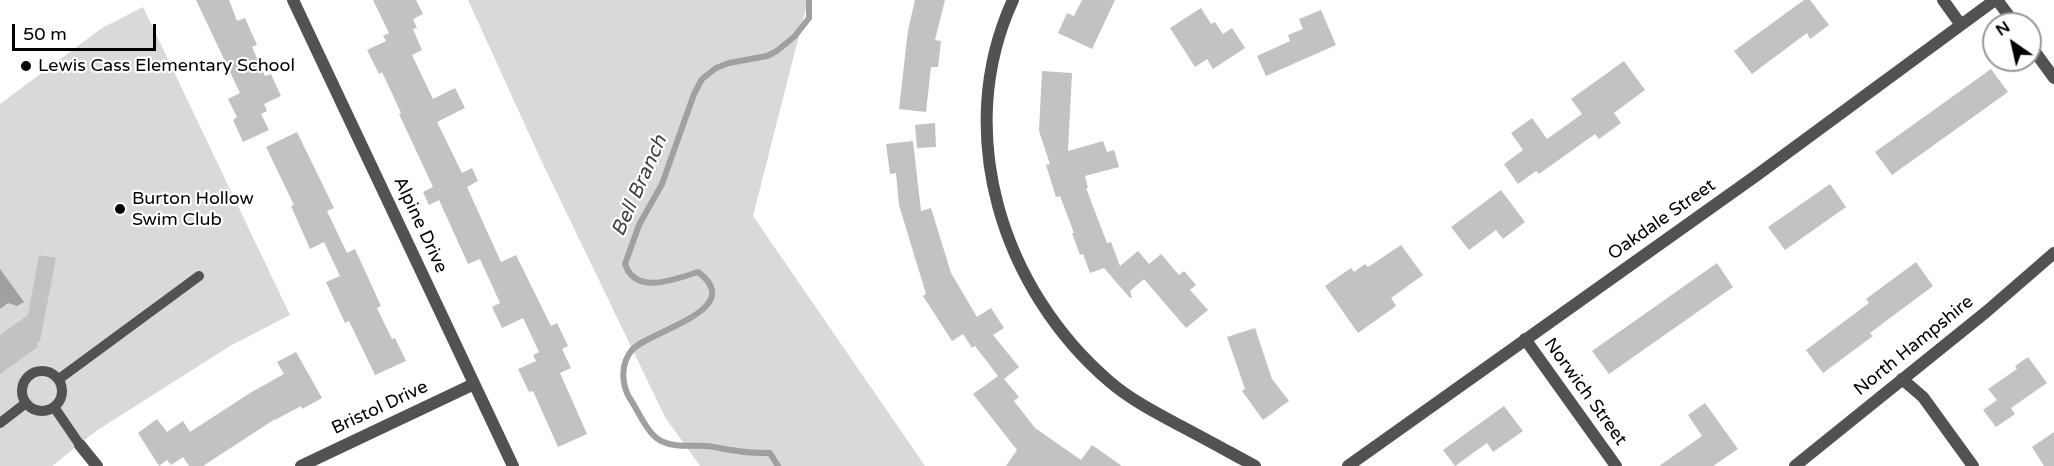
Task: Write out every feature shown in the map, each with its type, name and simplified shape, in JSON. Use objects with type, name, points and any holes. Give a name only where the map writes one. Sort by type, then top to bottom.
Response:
[{"type":"street","name":"Alpine Drive","points":[[293,0],[513,466]]},
{"type":"street","points":[[1013,0],[993,63],[987,114],[987,145],[993,188],[1002,222],[1021,270],[1048,314],[1088,362],[1111,383],[1136,401],[1256,466]]},
{"type":"street","points":[[1943,0],[1961,25]]},
{"type":"street","points":[[1996,0],[2006,12]]},
{"type":"street","name":"Oakdale Street","points":[[1348,466],[1747,182],[1996,0]]},
{"type":"street","points":[[2042,62],[2054,78]]},
{"type":"street","name":"North Hampshire","points":[[1795,466],[1986,312],[2054,253]]},
{"type":"street","name":"Norwich Street","points":[[1524,339],[1616,466]]},
{"type":"street","points":[[1902,379],[1923,397],[1972,466]]},
{"type":"street","name":"Bristol Drive","points":[[301,466],[474,384]]},
{"type":"street","points":[[80,445],[97,466]]},
{"type":"lane","points":[[59,379],[199,276]]},
{"type":"lane","points":[[45,371],[59,379],[62,394],[60,402],[54,407],[47,411],[40,411],[26,403],[22,388],[30,375],[45,371]]},
{"type":"lane","points":[[0,423],[26,403]]},
{"type":"lane","points":[[54,407],[80,445]]},
{"type":"shaded area","points":[[468,0],[808,0],[753,216],[925,466],[700,466],[665,417],[541,160]]},
{"type":"shaded area","name":"Burton Hollow Swim Club","points":[[143,7],[290,315],[230,346],[96,431],[52,466],[0,466],[0,104],[102,28]]},
{"type":"shaded area","points":[[0,269],[24,302],[17,306],[8,303],[0,309]]},
{"type":"building","points":[[196,0],[229,0],[237,21],[245,18],[257,45],[252,47],[265,76],[271,74],[281,96],[264,104],[267,111],[261,114],[269,130],[243,142],[233,120],[237,117],[228,99],[240,93]]},
{"type":"building","points":[[373,0],[416,0],[423,14],[413,19],[417,28],[413,29],[422,50],[412,55],[433,99],[455,88],[465,108],[437,122],[462,173],[472,168],[478,181],[467,187],[501,262],[516,255],[551,326],[557,323],[568,346],[562,349],[571,368],[560,373],[587,434],[558,447],[533,391],[529,392],[518,369],[536,361],[533,355],[539,352],[523,318],[502,328],[492,307],[500,303],[480,259],[468,264],[439,200],[429,205],[423,192],[433,187],[382,72],[379,74],[367,50],[386,41],[383,36],[389,33]]},
{"type":"building","points":[[915,0],[945,0],[935,40],[941,41],[938,67],[931,67],[926,112],[899,109],[908,30]]},
{"type":"building","points":[[1082,0],[1115,0],[1092,49],[1058,33],[1067,13],[1074,16]]},
{"type":"building","points":[[1804,0],[1810,0],[1829,25],[1810,39],[1807,33],[1752,74],[1734,51]]},
{"type":"building","points":[[1201,8],[1211,24],[1215,22],[1223,34],[1232,28],[1245,48],[1213,69],[1207,59],[1195,67],[1170,28]]},
{"type":"building","points":[[1321,10],[1336,45],[1266,76],[1257,56],[1290,41],[1288,35],[1303,29],[1299,19]]},
{"type":"building","points":[[1624,61],[1645,90],[1614,113],[1621,123],[1599,139],[1595,134],[1539,174],[1536,171],[1518,184],[1504,164],[1523,150],[1511,133],[1532,118],[1547,139],[1582,114],[1571,99]]},
{"type":"building","points":[[1042,71],[1072,73],[1068,151],[1103,141],[1107,152],[1114,150],[1119,167],[1085,176],[1088,188],[1086,188],[1107,243],[1111,242],[1120,266],[1138,251],[1149,264],[1161,254],[1179,275],[1184,271],[1196,285],[1190,290],[1208,310],[1186,328],[1144,279],[1130,291],[1132,297],[1130,298],[1104,268],[1090,273],[1083,254],[1080,255],[1060,196],[1056,197],[1046,165],[1050,164],[1039,131]]},
{"type":"building","points":[[1987,72],[1993,72],[2008,92],[1892,175],[1875,152]]},
{"type":"building","points":[[935,123],[936,147],[917,148],[915,125]]},
{"type":"building","points":[[297,132],[334,208],[327,211],[347,253],[355,249],[381,306],[377,308],[406,361],[375,375],[349,321],[345,323],[326,282],[340,276],[324,242],[310,249],[291,206],[294,205],[266,147]]},
{"type":"building","points":[[913,141],[921,211],[931,208],[951,273],[977,317],[991,308],[1004,328],[993,335],[1019,367],[1004,379],[1019,397],[1014,401],[1035,428],[1081,460],[1092,445],[1122,466],[1006,466],[1017,450],[973,394],[998,376],[975,346],[972,348],[963,334],[952,341],[923,296],[926,294],[899,205],[896,173],[890,174],[886,144]]},
{"type":"building","points":[[1830,184],[1846,207],[1785,250],[1768,227]]},
{"type":"building","points":[[1501,190],[1525,222],[1503,239],[1496,230],[1469,250],[1451,227]]},
{"type":"building","points":[[1401,245],[1423,275],[1391,298],[1396,306],[1358,333],[1325,286],[1351,268],[1354,272],[1365,264],[1368,267]]},
{"type":"building","points":[[39,255],[56,258],[40,341],[36,344],[39,346],[0,374],[0,335],[28,315]]},
{"type":"building","points":[[1916,262],[1933,286],[1870,333],[1873,336],[1823,373],[1806,350],[1869,303],[1866,299]]},
{"type":"building","points":[[1717,263],[1733,287],[1609,374],[1592,351]]},
{"type":"building","points":[[1255,328],[1272,379],[1289,401],[1263,420],[1242,391],[1245,389],[1227,337]]},
{"type":"building","points":[[296,352],[322,398],[302,409],[301,406],[275,419],[203,466],[189,466],[183,457],[171,465],[167,460],[159,466],[138,433],[157,419],[167,432],[183,421],[190,432],[284,374],[277,362]]},
{"type":"building","points":[[2028,357],[2047,383],[2011,408],[2015,414],[1996,427],[1983,410],[1997,400],[1988,389],[2017,369],[2015,366]]},
{"type":"building","points":[[1705,403],[1738,449],[1713,466],[1659,466],[1702,436],[1688,415]]},
{"type":"building","points":[[1504,406],[1523,431],[1493,452],[1487,443],[1455,466],[1443,450]]},
{"type":"building","points":[[2054,432],[2054,466],[2044,466],[2032,447]]},
{"type":"waterway","name":"Bell Branch","points":[[778,466],[770,453],[672,445],[656,438],[647,427],[626,391],[623,373],[628,355],[642,343],[690,318],[704,308],[711,298],[710,285],[698,272],[657,283],[638,280],[630,274],[625,264],[639,225],[662,184],[694,94],[702,79],[716,68],[729,63],[767,56],[777,51],[795,36],[809,18],[809,0]]},
{"type":"place","name":"Lewis Cass Elementary School","points":[[26,66]]},
{"type":"place","name":"Burton Hollow Swim Club","points":[[120,209]]}]
